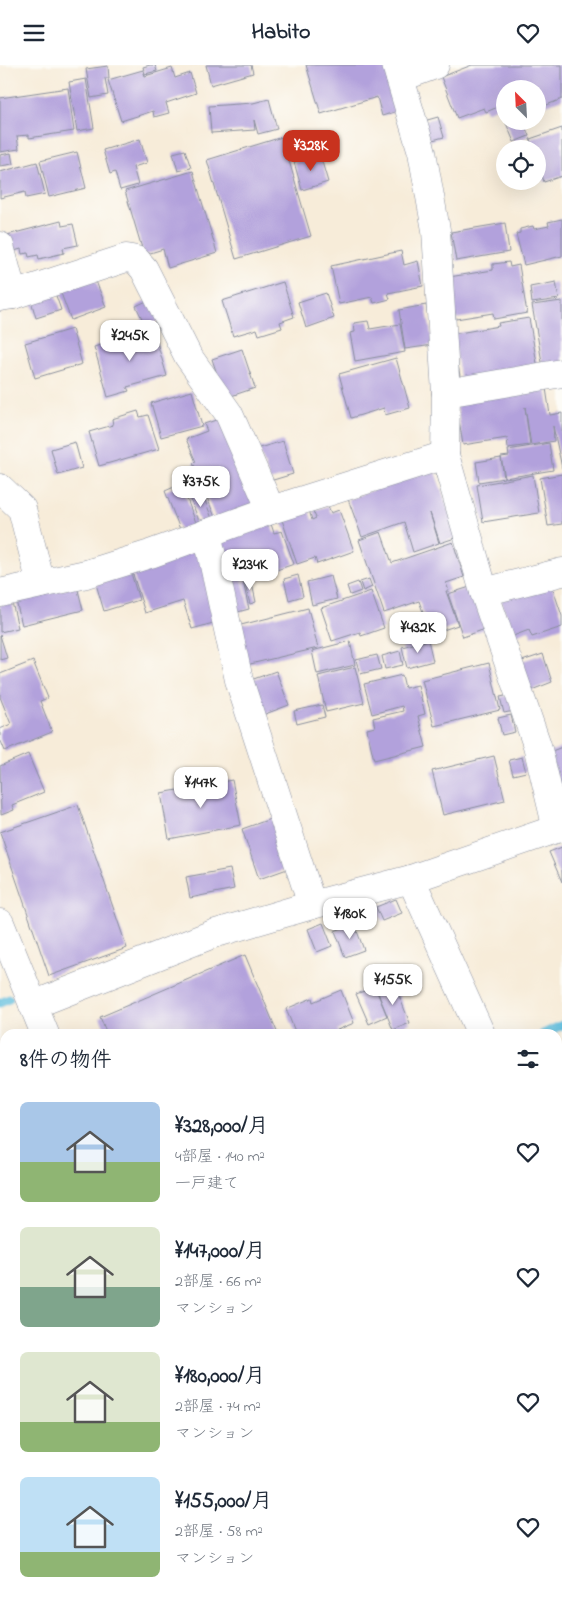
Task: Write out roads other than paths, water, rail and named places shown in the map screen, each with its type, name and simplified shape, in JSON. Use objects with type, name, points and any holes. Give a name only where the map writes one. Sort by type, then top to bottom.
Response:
[{"type":"street","points":[[33,1005],[213,934],[411,879],[560,828],[537,745],[484,592],[445,455],[446,393],[436,231],[422,152],[398,72],[435,65]]},
{"type":"street","points":[[0,246],[6,296],[126,258],[136,260],[144,269],[188,357],[229,413],[271,510]]},
{"type":"street","points":[[446,393],[562,373]]},
{"type":"street","points":[[0,593],[104,568],[150,554],[271,510],[445,455]]},
{"type":"street","points":[[0,488],[22,509],[41,584]]},
{"type":"street","points":[[207,533],[239,680],[312,905]]},
{"type":"street","points":[[484,592],[562,572]]},
{"type":"street","points":[[411,879],[479,1029]]},
{"type":"street","points":[[0,923],[43,1029]]},
{"type":"waterway","points":[[0,1003],[9,999]]},
{"type":"waterway","points":[[554,1029],[562,1025]]}]
